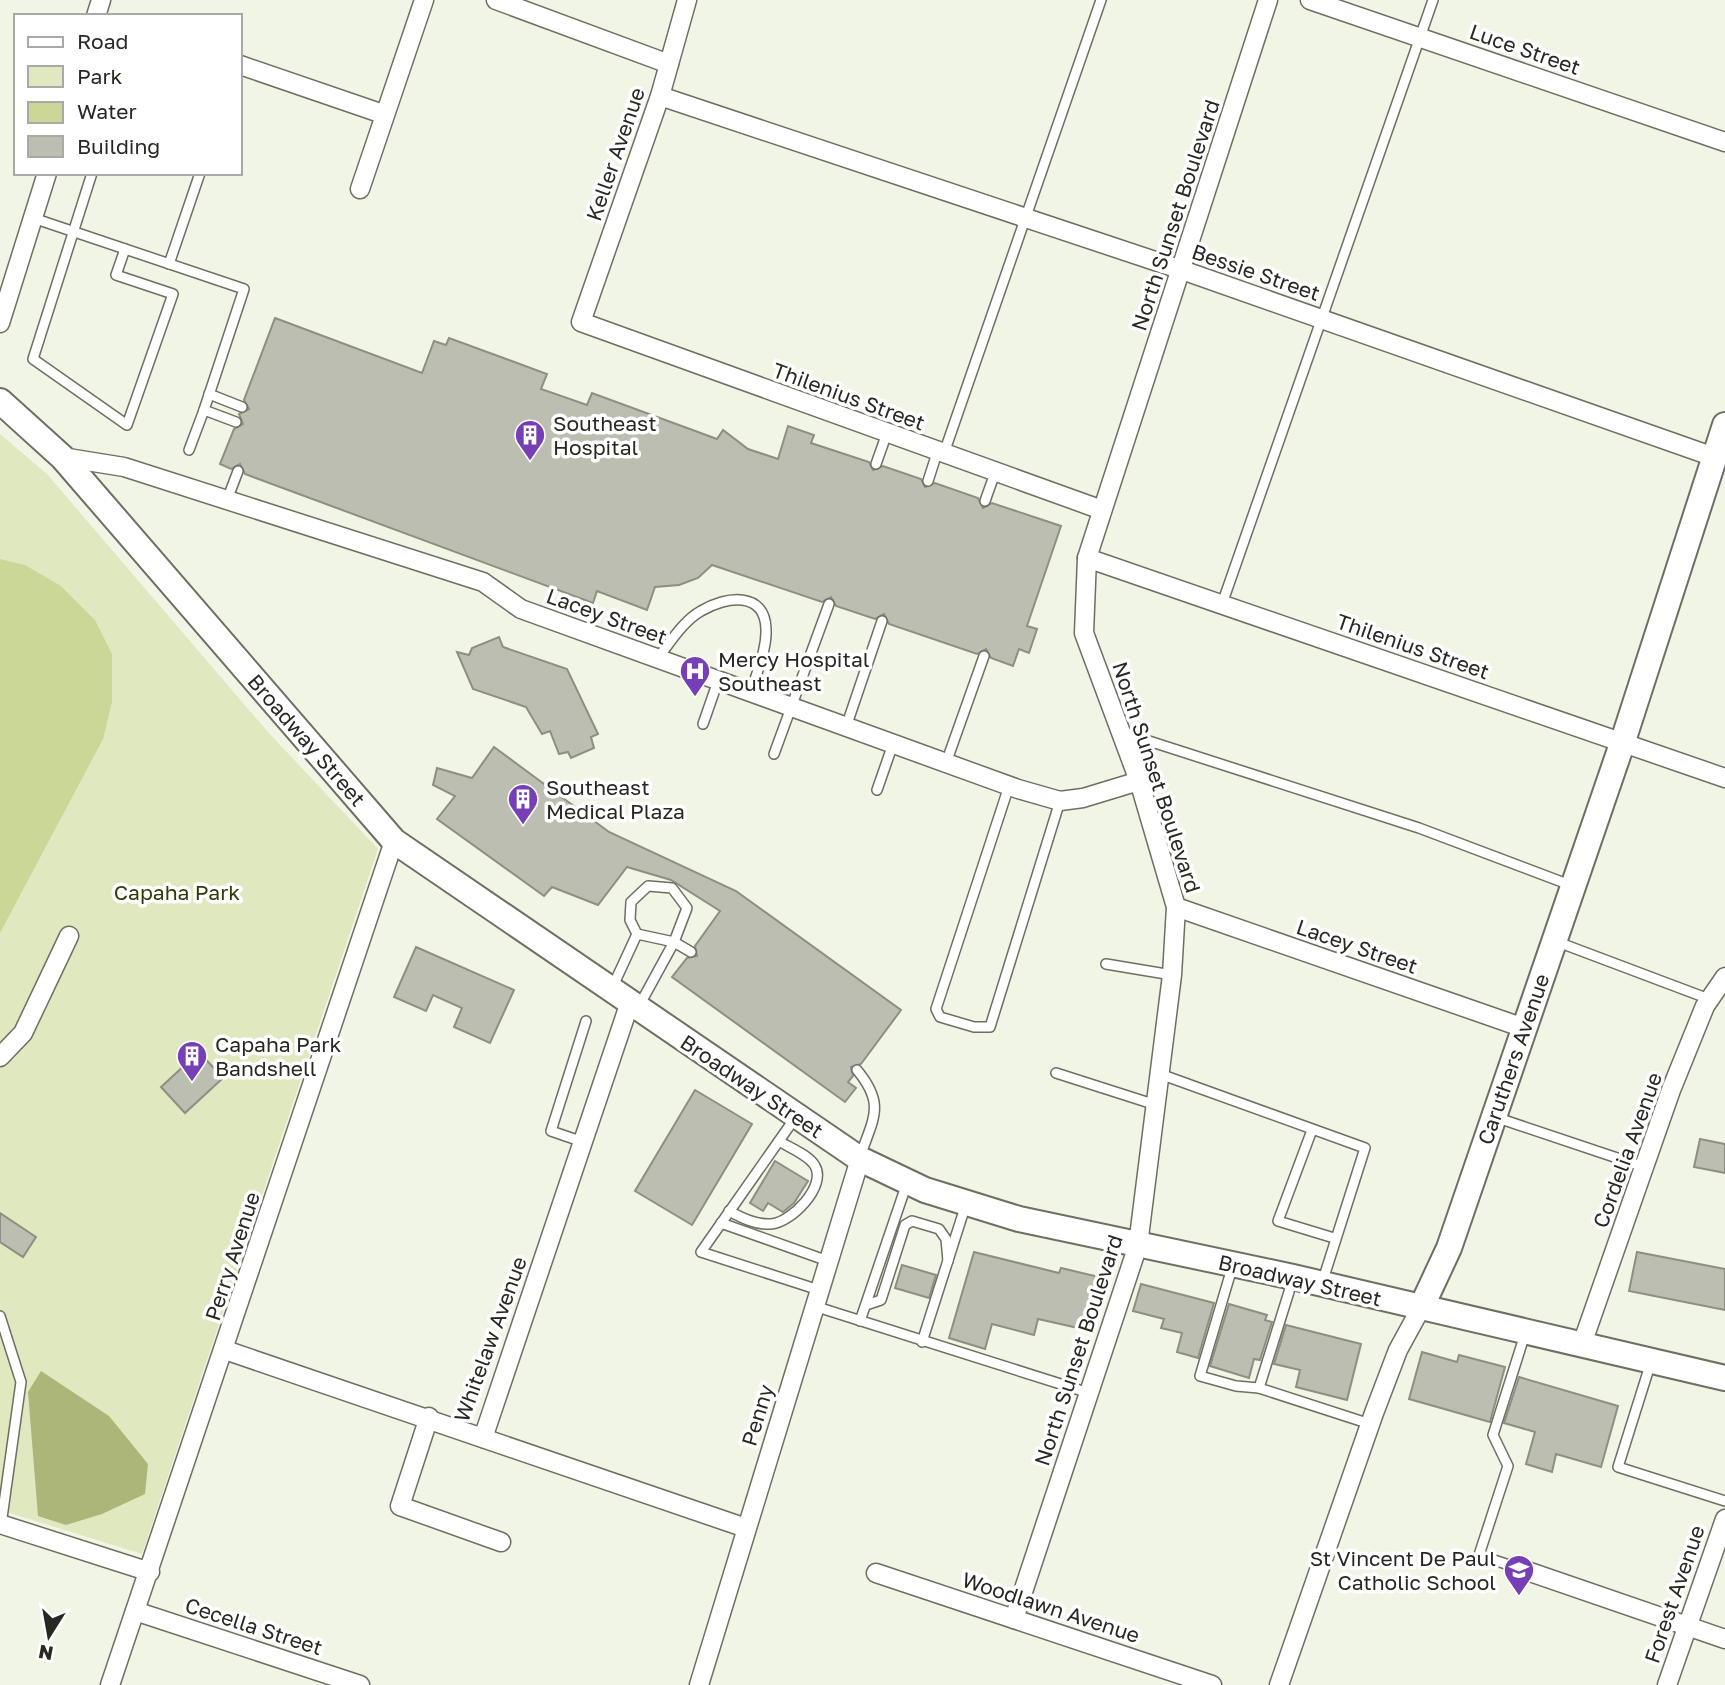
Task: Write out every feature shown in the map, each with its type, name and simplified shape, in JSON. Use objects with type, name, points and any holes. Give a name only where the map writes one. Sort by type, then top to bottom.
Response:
[{"type":"main road","name":"Broadway Street","points":[[0,401],[62,457],[394,841],[860,1159],[966,1205],[1293,1277],[1725,1378]]},
{"type":"main road","name":"Caruthers Avenue","points":[[1421,1308],[1450,1248],[1622,741],[1725,425]]},
{"type":"street","points":[[360,189],[383,114],[424,0]]},
{"type":"street","points":[[496,0],[669,64]]},
{"type":"street","name":"Keller Avenue","points":[[581,322],[660,96],[687,0]]},
{"type":"street","name":"North Sunset Boulevard","points":[[1014,1619],[1138,1245],[1172,975],[1176,907],[1139,781],[1084,633],[1087,558],[1268,0]]},
{"type":"street","name":"Luce Street","points":[[1310,0],[1725,142]]},
{"type":"street","points":[[242,66],[383,114]]},
{"type":"street","name":"Bessie Street","points":[[660,96],[1182,270],[1714,457]]},
{"type":"street","points":[[0,323],[46,175]]},
{"type":"street","name":"Thilenius Street","points":[[581,322],[940,454],[1102,510]]},
{"type":"street","name":"Lacey Street","points":[[62,457],[124,467],[483,582],[521,609],[1009,786],[1060,801],[1083,798],[1139,781]]},
{"type":"street","name":"Thilenius Street","points":[[1087,558],[1725,778]]},
{"type":"street","name":"Perry Avenue","points":[[110,1685],[225,1350],[394,841]]},
{"type":"street","name":"Lacey Street","points":[[1176,907],[1524,1028]]},
{"type":"street","points":[[0,1057],[23,1033],[69,936]]},
{"type":"street","name":"Cordelia Avenue","points":[[1582,1344],[1671,1090],[1709,999],[1725,977]]},
{"type":"street","name":"Whitelaw Avenue","points":[[225,1350],[429,1417],[483,1438],[583,1142],[627,1000]]},
{"type":"street","name":"Penny","points":[[699,1685],[860,1159]]},
{"type":"street","name":"Caruthers Avenue","points":[[1279,1685],[1370,1424],[1398,1350],[1421,1308]]},
{"type":"street","points":[[429,1417],[400,1506],[501,1542]]},
{"type":"street","points":[[483,1438],[746,1528]]},
{"type":"street","name":"Forest Avenue","points":[[1667,1685],[1725,1519]]},
{"type":"street","points":[[0,1524],[150,1572]]},
{"type":"street","points":[[1524,1570],[1725,1639]]},
{"type":"street","name":"Woodlawn Avenue","points":[[876,1573],[1212,1685]]},
{"type":"street","name":"Cecella Street","points":[[135,1611],[360,1685]]},
{"type":"lane","points":[[928,481],[1026,218],[1101,0]]},
{"type":"lane","points":[[1222,604],[1433,0]]},
{"type":"lane","points":[[91,175],[33,359],[127,425],[173,294],[116,275],[125,249]]},
{"type":"lane","points":[[169,264],[199,175]]},
{"type":"lane","points":[[33,218],[244,289],[190,450]]},
{"type":"lane","points":[[209,394],[242,407]]},
{"type":"lane","points":[[204,411],[236,422]]},
{"type":"lane","points":[[876,464],[887,433]]},
{"type":"lane","points":[[227,500],[238,471]]},
{"type":"lane","points":[[985,501],[995,473]]},
{"type":"lane","points":[[657,659],[700,611],[743,598],[755,602],[764,613],[766,630],[751,693]]},
{"type":"lane","points":[[774,754],[829,604]]},
{"type":"lane","points":[[846,727],[882,621]]},
{"type":"lane","points":[[946,763],[984,656]]},
{"type":"lane","points":[[703,724],[718,681]]},
{"type":"lane","points":[[1121,732],[1419,828],[1572,886]]},
{"type":"lane","points":[[877,790],[893,744]]},
{"type":"lane","points":[[1009,786],[936,1009],[940,1017],[974,1027],[990,1027],[1060,801]]},
{"type":"lane","points":[[648,886],[672,888],[687,908],[674,942],[627,1000],[637,934],[630,920],[631,902],[648,886]]},
{"type":"lane","points":[[637,934],[674,942],[691,952]]},
{"type":"lane","points":[[1554,940],[1709,999]]},
{"type":"lane","points":[[1106,964],[1172,975]]},
{"type":"lane","points":[[583,1142],[551,1131],[586,1021]]},
{"type":"lane","points":[[857,1070],[873,1090],[875,1112],[860,1159]]},
{"type":"lane","points":[[1056,1073],[1156,1105]]},
{"type":"lane","points":[[1160,1074],[1365,1148],[1334,1238],[1322,1284]]},
{"type":"lane","points":[[797,1116],[701,1252],[817,1298],[860,1321],[1089,1393]]},
{"type":"lane","points":[[1493,1116],[1644,1167]]},
{"type":"lane","points":[[1312,1130],[1278,1221],[1334,1238]]},
{"type":"lane","points":[[729,1211],[743,1219],[771,1224],[792,1218],[799,1210],[818,1180],[818,1172],[809,1159],[779,1141]]},
{"type":"lane","points":[[860,1321],[908,1182]]},
{"type":"lane","points":[[922,1342],[966,1205]]},
{"type":"lane","points":[[866,1305],[881,1300],[905,1225],[912,1221],[939,1229],[946,1240],[948,1261]]},
{"type":"lane","points":[[721,1223],[828,1261]]},
{"type":"lane","points":[[1233,1265],[1200,1376],[1237,1386],[1259,1388],[1370,1424]]},
{"type":"lane","points":[[1259,1388],[1293,1277]]},
{"type":"lane","points":[[0,1316],[21,1382],[0,1524]]},
{"type":"lane","points":[[1524,1570],[1479,1555],[1508,1466],[1493,1435],[1525,1332]]},
{"type":"lane","points":[[1651,1361],[1618,1466],[1725,1501]]},
{"type":"green space","name":"Capaha Park","points":[[0,434],[47,474],[267,731],[378,849],[142,1554],[0,1510]]},
{"type":"shaded area","points":[[41,1371],[109,1416],[148,1464],[145,1494],[102,1514],[66,1525],[38,1516],[28,1392]]},
{"type":"water","points":[[0,559],[25,565],[61,586],[95,620],[112,654],[112,702],[103,739],[0,933]]},
{"type":"building","name":"Southeast Hospital","points":[[275,318],[422,373],[434,341],[446,345],[449,338],[547,374],[541,389],[587,405],[592,393],[717,439],[723,430],[748,449],[778,459],[788,426],[814,435],[811,443],[869,462],[873,470],[883,466],[921,479],[925,487],[935,483],[978,498],[983,508],[992,503],[1061,526],[1027,626],[1037,629],[1029,653],[1019,649],[1013,666],[991,658],[986,649],[977,654],[889,624],[884,614],[875,619],[836,606],[831,597],[822,602],[712,565],[698,578],[679,585],[655,587],[647,610],[597,591],[593,603],[245,474],[240,464],[231,469],[220,464],[234,429],[243,424],[239,414],[249,409],[244,400]]},
{"type":"building","name":"Southeast Medical Plaza","points":[[499,637],[503,647],[567,669],[598,734],[591,737],[594,748],[571,758],[568,752],[559,754],[550,731],[542,734],[526,707],[473,689],[457,652],[469,655],[472,648]]},
{"type":"building","points":[[494,747],[609,832],[736,891],[901,1010],[861,1064],[851,1067],[853,1076],[848,1082],[856,1088],[845,1102],[672,977],[687,958],[697,956],[695,946],[720,911],[671,880],[627,867],[598,905],[552,887],[544,896],[437,819],[455,796],[433,785],[437,768],[472,778]]},
{"type":"building","points":[[416,947],[514,990],[490,1043],[454,1027],[462,1008],[433,995],[426,1011],[394,997]]},
{"type":"building","name":"Capaha Park Bandshell","points":[[199,1052],[223,1078],[185,1113],[161,1087]]},
{"type":"building","points":[[695,1090],[752,1124],[692,1225],[635,1191]]},
{"type":"building","points":[[1700,1139],[1725,1144],[1725,1173],[1694,1167]]},
{"type":"building","points":[[775,1161],[808,1181],[794,1203],[783,1212],[768,1203],[763,1211],[750,1203]]},
{"type":"building","points":[[0,1213],[36,1237],[23,1257],[0,1242]]},
{"type":"building","points":[[974,1252],[1059,1273],[1061,1268],[1099,1277],[1087,1330],[1038,1319],[1034,1335],[992,1324],[985,1349],[949,1338]]},
{"type":"building","points":[[1637,1252],[1725,1269],[1725,1310],[1629,1291]]},
{"type":"building","points":[[902,1265],[936,1275],[929,1298],[895,1288]]},
{"type":"building","points":[[1141,1284],[1214,1303],[1198,1358],[1177,1352],[1182,1333],[1161,1328],[1164,1319],[1133,1311]]},
{"type":"building","points":[[1229,1304],[1267,1315],[1265,1320],[1272,1322],[1260,1360],[1254,1359],[1249,1378],[1210,1366]]},
{"type":"building","points":[[1286,1325],[1361,1344],[1347,1400],[1296,1387],[1300,1370],[1274,1364]]},
{"type":"building","points":[[1422,1352],[1457,1362],[1459,1355],[1505,1367],[1490,1422],[1409,1399]]},
{"type":"building","points":[[1519,1377],[1618,1406],[1601,1467],[1556,1454],[1552,1472],[1526,1464],[1535,1432],[1504,1423]]},
{"type":"place","name":"Southeast Hospital","points":[[530,462]]},
{"type":"place","name":"Mercy Hospital Southeast","points":[[695,698]]},
{"type":"place","name":"Southeast Medical Plaza","points":[[523,826]]},
{"type":"place","name":"Capaha Park Bandshell","points":[[192,1083]]},
{"type":"place","name":"St Vincent De Paul Catholic School","points":[[1519,1597]]}]
